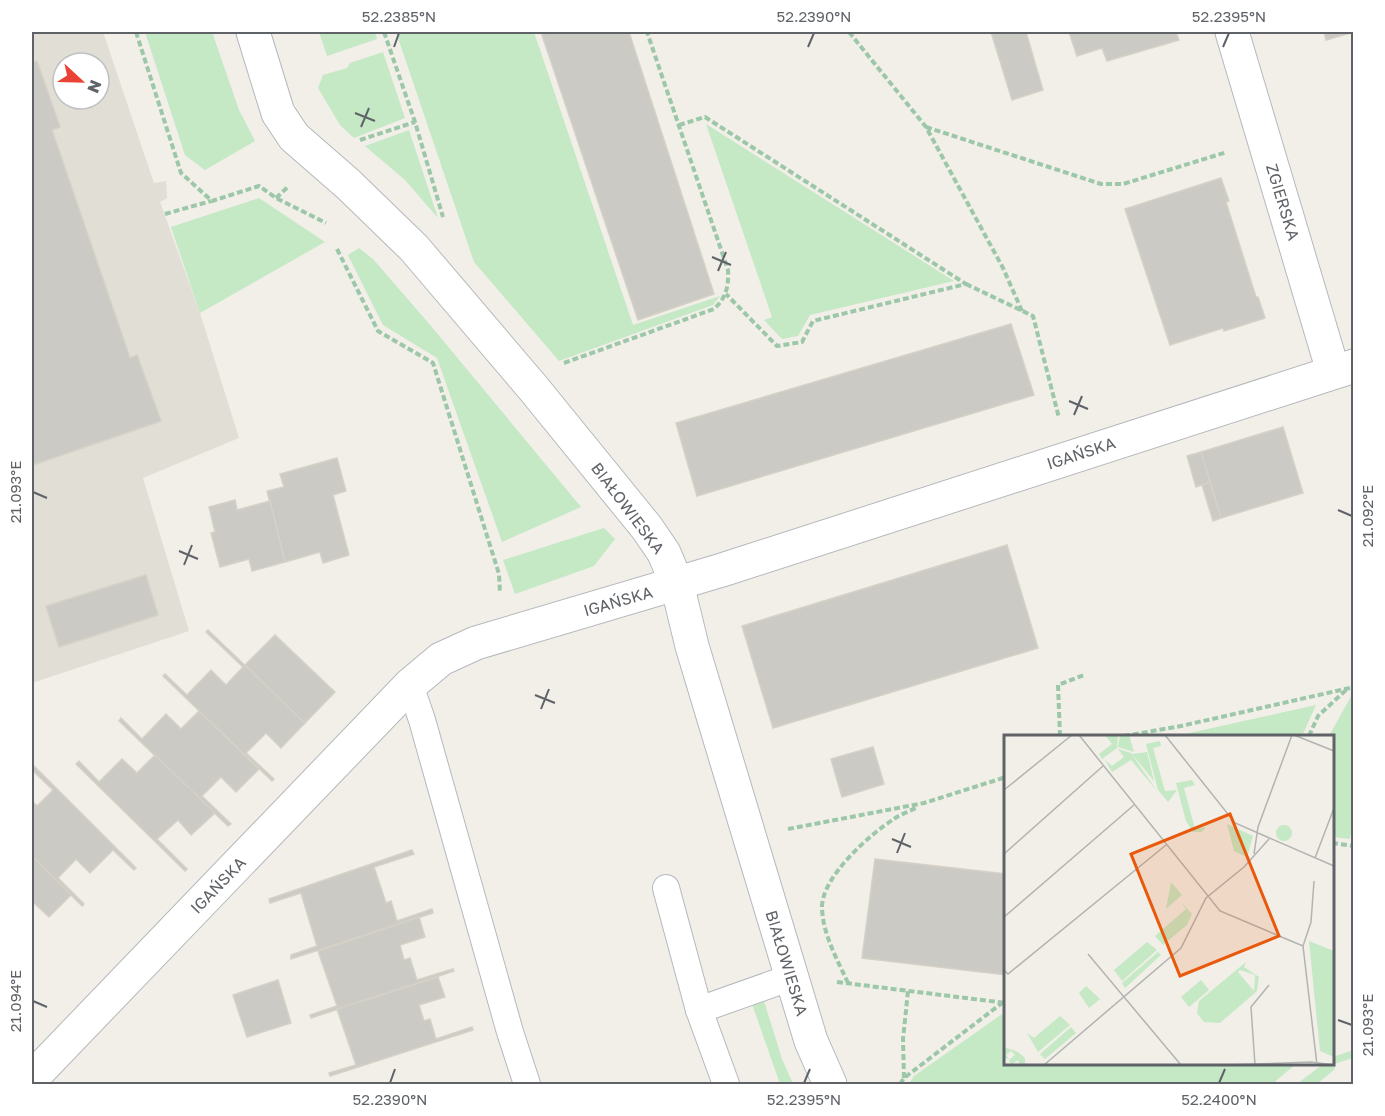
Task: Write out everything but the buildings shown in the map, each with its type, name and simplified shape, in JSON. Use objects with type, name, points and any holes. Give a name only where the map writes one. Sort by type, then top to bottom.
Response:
[{"type":"street","name":"BIAŁOWIESKA","points":[[253,32],[278,113],[294,137],[385,217],[422,257],[542,398],[647,528],[664,553],[677,584],[696,658],[811,1041],[830,1084]]},
{"type":"street","name":"ZGIERSKA","points":[[1232,32],[1264,140],[1343,369]]},
{"type":"street","name":"IGAŃSKA","points":[[32,1078],[410,685],[441,659],[476,643],[677,584],[1343,369]]},
{"type":"lane","points":[[410,685],[526,1084]]},
{"type":"lane","points":[[666,888],[699,1010],[726,1084]]},
{"type":"lane","points":[[699,1010],[792,978]]},
{"type":"path","points":[[136,32],[181,173],[212,201]]},
{"type":"path","points":[[384,32],[446,225]]},
{"type":"path","points":[[564,363],[714,309],[726,294],[729,280],[728,270],[646,32]]},
{"type":"path","points":[[849,32],[926,127],[1003,267],[1022,311]]},
{"type":"path","points":[[679,125],[705,117],[966,284],[1033,316],[1059,419]]},
{"type":"path","points":[[351,143],[415,123]]},
{"type":"path","points":[[926,127],[1101,184],[1123,184],[1264,140]]},
{"type":"path","points":[[165,214],[260,186],[276,198],[328,224]]},
{"type":"path","points":[[337,249],[378,331],[433,363],[499,574],[500,594]]},
{"type":"path","points":[[726,294],[777,346],[802,342],[813,321],[966,284]]},
{"type":"path","points":[[1060,735],[1058,685],[1084,675]]},
{"type":"path","points":[[1130,735],[1181,726],[1353,687]]},
{"type":"path","points":[[1309,735],[1318,716],[1347,689]]},
{"type":"path","points":[[787,829],[924,803],[1004,777]]},
{"type":"path","points":[[848,984],[825,929],[822,904],[831,879],[867,841],[893,820],[924,803]]},
{"type":"path","points":[[1334,843],[1353,846]]},
{"type":"path","points":[[830,981],[1004,1003]]},
{"type":"path","points":[[904,1078],[903,1039],[908,991]]},
{"type":"path","points":[[900,1084],[904,1078],[1004,1003]]},
{"type":"shaded area","points":[[32,32],[103,32],[109,51],[51,51],[51,111],[111,111],[111,56],[154,183],[166,181],[167,198],[160,202],[200,313],[239,438],[143,478],[189,631],[32,683]]},
{"type":"green space","points":[[145,32],[212,32],[239,110],[255,141],[205,170],[185,155]]},
{"type":"green space","points":[[319,32],[375,32],[377,39],[327,56]]},
{"type":"green space","points":[[396,32],[534,32],[633,325],[720,296],[713,305],[559,361],[474,262]]},
{"type":"green space","points":[[383,52],[405,118],[354,138],[340,125],[318,88],[323,75],[347,68],[350,63]]},
{"type":"green space","points":[[706,124],[954,281],[810,315],[798,336],[782,339],[764,320],[772,317]]},
{"type":"green space","points":[[409,130],[438,218],[405,180],[365,146]]},
{"type":"green space","points":[[259,198],[325,242],[200,313],[171,227]]},
{"type":"green space","points":[[359,248],[373,259],[431,326],[581,507],[502,542],[437,358],[383,325],[348,255]]},
{"type":"green space","points":[[604,528],[615,539],[594,566],[515,594],[503,560]]},
{"type":"green space","points":[[1353,693],[1354,812],[1350,839],[1334,837],[1334,735],[1330,735]]},
{"type":"green space","points":[[1316,705],[1302,735],[1181,735]]},
{"type":"green space","points":[[764,1001],[782,1059],[793,1084],[780,1084],[752,1004]]},
{"type":"green space","points":[[1004,1013],[1004,1065],[1295,1065],[1272,1084],[909,1084],[914,1076]]},
{"type":"green space","points":[[1353,1050],[1353,1058],[1334,1064],[1334,1057]]},
{"type":"green space","points":[[1334,1064],[1335,1069],[1317,1084],[1297,1084],[1322,1065]]}]
